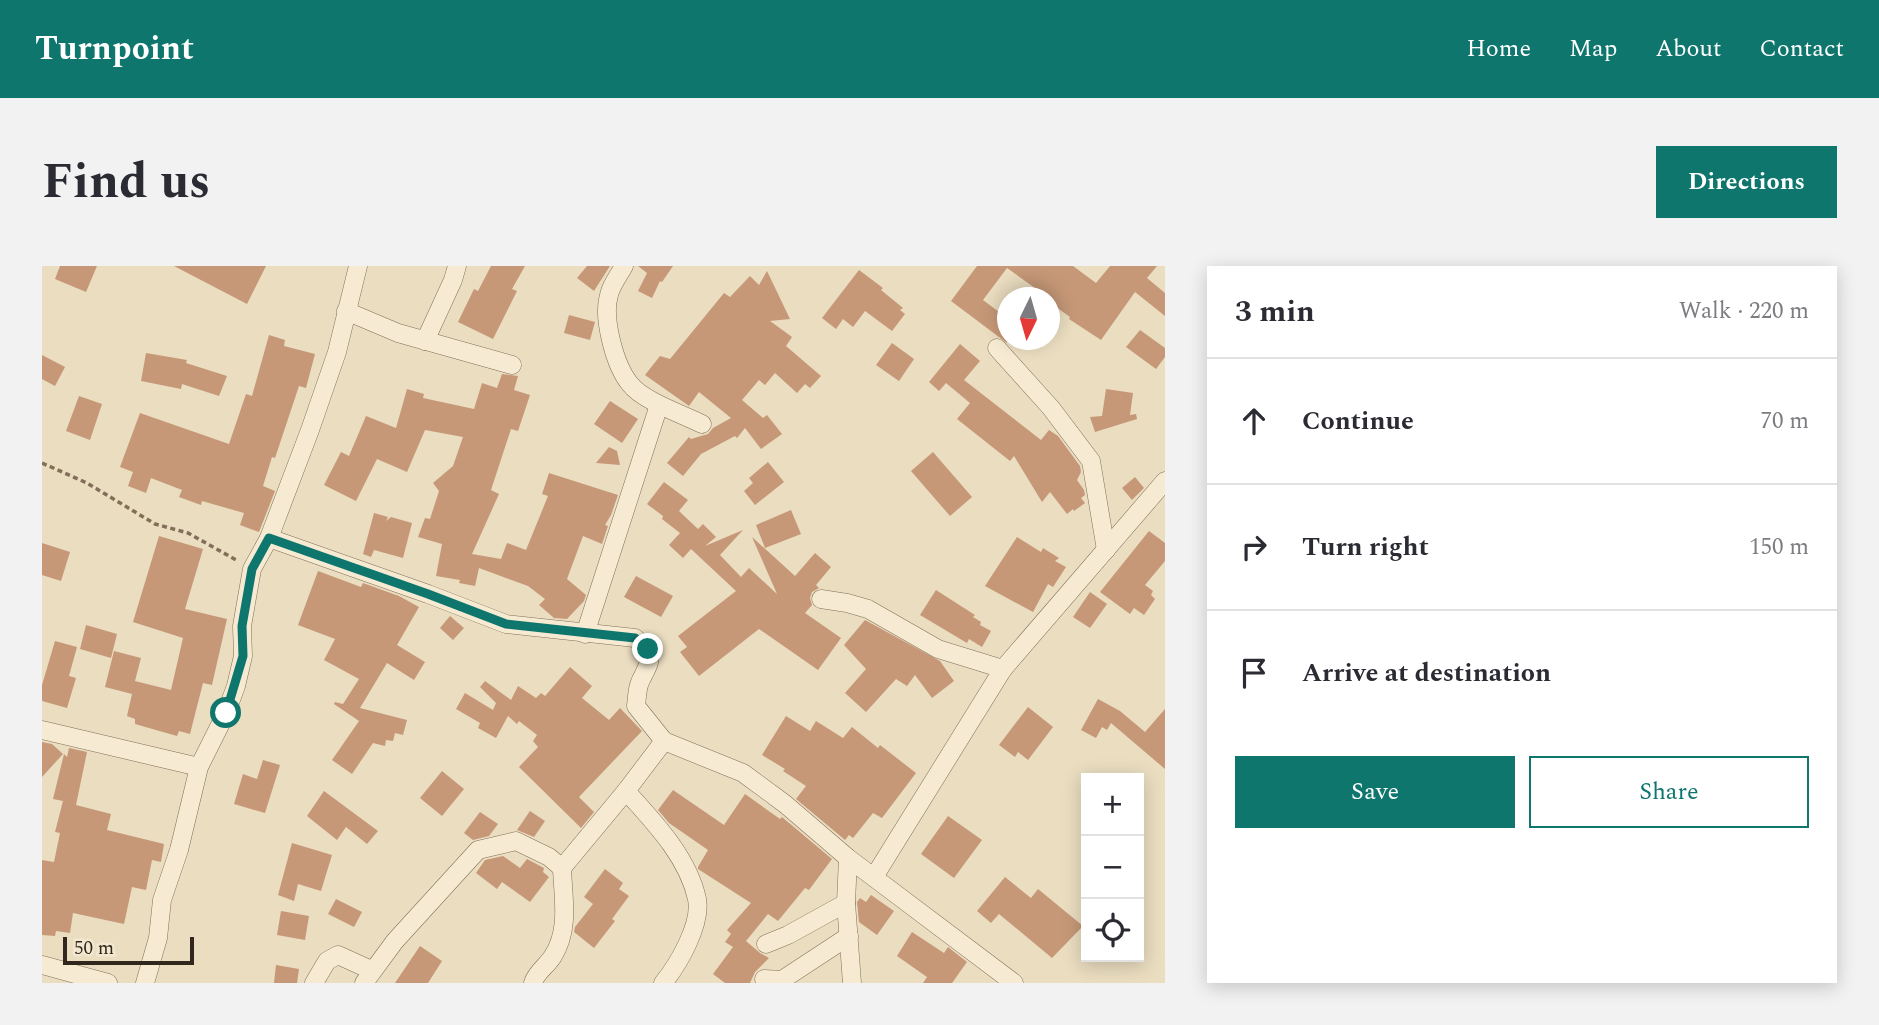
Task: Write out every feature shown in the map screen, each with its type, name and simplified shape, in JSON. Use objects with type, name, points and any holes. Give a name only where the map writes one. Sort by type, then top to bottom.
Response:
[{"type":"street","points":[[145,983],[158,938],[162,900],[179,850],[199,768],[236,686],[243,656],[242,626],[252,569],[269,538],[337,352],[358,266]]},
{"type":"street","points":[[425,341],[457,266]]},
{"type":"street","points":[[624,266],[608,296],[608,323],[610,338],[630,385],[659,405],[702,424]]},
{"type":"street","points":[[346,312],[398,333],[512,365]]},
{"type":"street","points":[[999,350],[1051,408],[1091,461],[1106,550]]},
{"type":"street","points":[[585,634],[659,405]]},
{"type":"street","points":[[874,877],[1003,669],[1165,483]]},
{"type":"street","points":[[269,538],[506,624],[635,638],[648,649],[650,666],[639,685],[636,706],[664,741],[743,773],[785,804],[848,858],[1014,983]]},
{"type":"street","points":[[821,598],[867,609],[938,649],[1003,669]]},
{"type":"street","points":[[42,730],[199,768]]},
{"type":"street","points":[[533,983],[553,957],[564,934],[562,868],[664,741]]},
{"type":"street","points":[[626,791],[656,823],[687,870],[698,902],[694,927],[673,971],[663,983]]},
{"type":"street","points":[[314,983],[327,961],[338,955],[368,977],[478,850],[516,841],[562,868]]},
{"type":"street","points":[[848,858],[846,903],[852,983]]},
{"type":"street","points":[[766,944],[846,903]]},
{"type":"street","points":[[764,979],[782,980],[849,936]]},
{"type":"street","points":[[42,965],[107,983]]},
{"type":"path","points":[[42,463],[87,483],[155,524],[188,533],[252,569]]},
{"type":"building","points":[[60,266],[97,266],[86,292],[55,279]]},
{"type":"building","points":[[174,266],[266,266],[247,304]]},
{"type":"building","points":[[491,266],[525,266],[512,289],[517,291],[493,339],[458,322],[474,289],[478,291]]},
{"type":"building","points":[[587,266],[610,266],[594,291],[577,278]]},
{"type":"building","points":[[638,266],[673,266],[662,282],[660,281],[652,298],[638,291],[647,273]]},
{"type":"building","points":[[977,266],[1073,266],[1096,283],[1110,266],[1157,266],[1147,278],[1165,293],[1165,316],[1135,292],[1101,340],[1060,310],[1060,287],[1034,287],[1007,268],[983,300],[997,310],[997,336],[951,301]]},
{"type":"building","points":[[859,270],[903,308],[900,310],[905,314],[892,331],[865,311],[853,327],[843,319],[836,329],[822,318]]},
{"type":"building","points":[[767,271],[790,319],[770,321],[792,337],[786,346],[821,376],[810,388],[805,384],[797,393],[775,373],[765,385],[759,380],[742,400],[763,418],[767,415],[782,434],[761,449],[745,428],[737,438],[735,436],[701,454],[683,476],[667,463],[689,437],[691,439],[708,434],[731,418],[699,392],[689,406],[645,375],[660,356],[670,359],[724,293],[730,297],[750,276],[759,285]]},
{"type":"building","points":[[569,315],[595,322],[590,340],[564,333]]},
{"type":"building","points":[[1140,330],[1165,348],[1165,357],[1156,369],[1126,347]]},
{"type":"building","points":[[269,335],[285,340],[284,346],[315,354],[306,388],[299,386],[275,458],[272,457],[263,486],[275,491],[259,532],[240,525],[244,513],[202,501],[201,505],[179,497],[182,490],[151,478],[146,493],[128,486],[133,472],[120,467],[140,413],[229,444],[246,394],[252,396]]},
{"type":"building","points":[[892,343],[914,359],[899,381],[876,365]]},
{"type":"building","points":[[960,344],[980,361],[964,380],[1041,440],[1049,430],[1058,436],[1080,466],[1081,472],[1077,480],[1084,490],[1085,495],[1081,498],[1085,503],[1067,514],[1050,492],[1042,502],[1014,456],[1010,461],[957,419],[970,403],[946,383],[939,391],[929,382]]},
{"type":"building","points":[[146,353],[187,360],[186,363],[227,376],[219,396],[182,384],[181,389],[141,381]]},
{"type":"building","points":[[42,355],[65,367],[55,386],[42,379]]},
{"type":"building","points":[[502,374],[518,376],[514,390],[530,395],[518,431],[511,429],[491,490],[499,494],[472,554],[501,559],[507,543],[526,550],[548,496],[542,494],[549,473],[618,495],[605,525],[608,526],[602,544],[583,536],[567,579],[586,595],[584,601],[567,619],[554,618],[539,605],[545,599],[528,586],[479,568],[475,586],[436,576],[442,544],[418,537],[425,518],[430,519],[439,491],[433,483],[453,466],[463,437],[425,430],[407,472],[377,459],[356,501],[324,485],[341,452],[349,456],[366,416],[396,428],[407,389],[424,394],[423,398],[474,409],[482,383],[497,388]]},
{"type":"building","points":[[1106,389],[1133,393],[1130,415],[1136,414],[1137,419],[1095,432],[1090,417],[1102,416]]},
{"type":"building","points":[[79,396],[102,404],[90,440],[66,431]]},
{"type":"building","points":[[610,401],[638,419],[622,443],[594,424]]},
{"type":"building","points":[[609,447],[617,451],[620,465],[596,463]]},
{"type":"building","points":[[933,452],[972,497],[950,516],[911,471]]},
{"type":"building","points":[[768,462],[784,482],[755,505],[744,491],[753,483],[749,478]]},
{"type":"building","points":[[1135,477],[1144,488],[1132,500],[1122,488]]},
{"type":"building","points":[[664,482],[688,500],[679,511],[698,529],[703,524],[716,537],[705,546],[743,530],[720,555],[741,577],[749,568],[777,594],[752,537],[795,576],[815,553],[831,567],[816,585],[819,588],[812,592],[812,605],[805,613],[841,638],[818,670],[759,629],[699,676],[680,652],[687,647],[678,636],[736,591],[691,549],[683,558],[669,545],[680,533],[647,504]]},
{"type":"building","points":[[791,510],[801,534],[765,548],[756,525]]},
{"type":"building","points":[[374,513],[388,517],[386,521],[391,517],[412,523],[403,558],[374,550],[371,557],[363,554]]},
{"type":"building","points":[[1149,531],[1165,543],[1165,561],[1145,585],[1153,591],[1151,595],[1155,599],[1144,615],[1134,608],[1130,614],[1100,592]]},
{"type":"building","points":[[159,536],[203,549],[185,609],[227,619],[212,685],[203,683],[190,734],[179,731],[177,736],[135,724],[135,719],[127,716],[132,694],[105,687],[114,651],[141,658],[135,681],[171,690],[183,638],[133,622]]},
{"type":"building","points":[[1017,537],[1041,552],[1043,548],[1059,558],[1055,561],[1066,567],[1053,587],[1048,584],[1033,612],[985,586]]},
{"type":"building","points":[[42,543],[70,552],[61,581],[42,575]]},
{"type":"building","points":[[318,571],[361,587],[363,583],[399,596],[419,607],[397,645],[425,662],[414,680],[387,663],[360,708],[407,720],[403,735],[395,733],[393,741],[386,740],[385,746],[373,743],[352,774],[332,760],[359,721],[334,704],[343,704],[359,679],[324,660],[335,639],[298,625]]},
{"type":"building","points":[[636,576],[673,596],[661,617],[624,597]]},
{"type":"building","points":[[936,590],[975,615],[973,617],[981,622],[980,625],[991,631],[982,647],[969,639],[967,643],[920,615]]},
{"type":"building","points":[[1090,592],[1107,604],[1090,628],[1073,617]]},
{"type":"building","points":[[450,616],[464,628],[453,640],[440,628]]},
{"type":"building","points":[[865,620],[940,661],[954,681],[932,698],[915,675],[907,686],[896,679],[866,712],[845,693],[866,669],[844,645]]},
{"type":"building","points":[[86,625],[117,634],[111,658],[80,649]]},
{"type":"building","points":[[55,641],[77,647],[69,676],[76,678],[67,708],[42,701],[42,685]]},
{"type":"building","points":[[570,667],[592,686],[582,698],[609,720],[620,708],[642,731],[579,797],[594,812],[581,828],[519,767],[538,747],[533,741],[537,735],[508,716],[496,738],[478,728],[480,723],[456,709],[465,693],[493,710],[496,703],[480,687],[485,681],[511,700],[518,686],[536,698],[541,693],[545,696]]},
{"type":"building","points":[[1098,699],[1120,711],[1145,732],[1165,709],[1165,769],[1111,723],[1107,730],[1102,727],[1096,738],[1081,730]]},
{"type":"building","points":[[1028,707],[1053,727],[1028,760],[1018,752],[1015,757],[999,745]]},
{"type":"building","points":[[786,716],[810,731],[816,721],[843,738],[852,727],[916,773],[882,818],[873,813],[853,838],[849,835],[845,840],[796,799],[806,786],[762,755]]},
{"type":"building","points":[[42,742],[52,744],[63,754],[42,777]]},
{"type":"building","points":[[69,748],[87,752],[76,805],[111,814],[107,830],[164,844],[161,862],[152,860],[146,890],[132,887],[124,924],[73,913],[70,933],[56,931],[55,936],[42,935],[42,860],[54,862],[60,833],[55,832],[63,801],[53,799],[64,754],[67,757]]},
{"type":"building","points":[[263,760],[280,765],[265,813],[234,804],[243,774],[257,779]]},
{"type":"building","points":[[442,771],[464,789],[442,816],[420,798]]},
{"type":"building","points":[[673,790],[724,825],[745,794],[780,819],[782,817],[832,859],[809,890],[805,888],[778,921],[768,914],[746,941],[769,958],[755,972],[750,983],[725,983],[713,974],[733,947],[725,942],[731,934],[727,930],[751,903],[698,869],[708,850],[669,823],[658,810]]},
{"type":"building","points":[[324,791],[378,831],[367,844],[346,827],[337,840],[307,816]]},
{"type":"building","points":[[530,811],[545,821],[534,837],[517,830]]},
{"type":"building","points":[[480,812],[498,824],[489,836],[473,840],[464,833]]},
{"type":"building","points":[[948,816],[982,840],[954,878],[921,854]]},
{"type":"building","points":[[292,843],[332,855],[321,891],[298,884],[294,901],[278,895]]},
{"type":"building","points":[[503,856],[520,868],[527,859],[544,868],[543,872],[549,877],[530,902],[502,882],[497,889],[476,873],[485,860]]},
{"type":"building","points":[[605,869],[623,883],[619,889],[629,896],[612,919],[615,921],[594,948],[574,932],[593,904],[584,897]]},
{"type":"building","points":[[1005,877],[1031,898],[1038,889],[1081,924],[1081,928],[1052,958],[999,914],[991,923],[977,911]]},
{"type":"building","points":[[871,895],[894,911],[877,935],[859,922],[857,902],[860,898],[866,902]]},
{"type":"building","points":[[336,899],[362,912],[354,927],[328,914]]},
{"type":"building","points":[[281,911],[309,916],[305,940],[277,935]]},
{"type":"building","points":[[912,932],[944,953],[948,947],[967,962],[952,983],[923,983],[927,977],[897,956]]},
{"type":"building","points":[[420,946],[442,961],[428,983],[395,983]]},
{"type":"building","points":[[276,965],[299,969],[297,983],[274,983]]},
{"type":"route","points":[[226,713],[243,656],[242,626],[252,569],[269,538],[506,624],[635,638],[648,649]]}]
